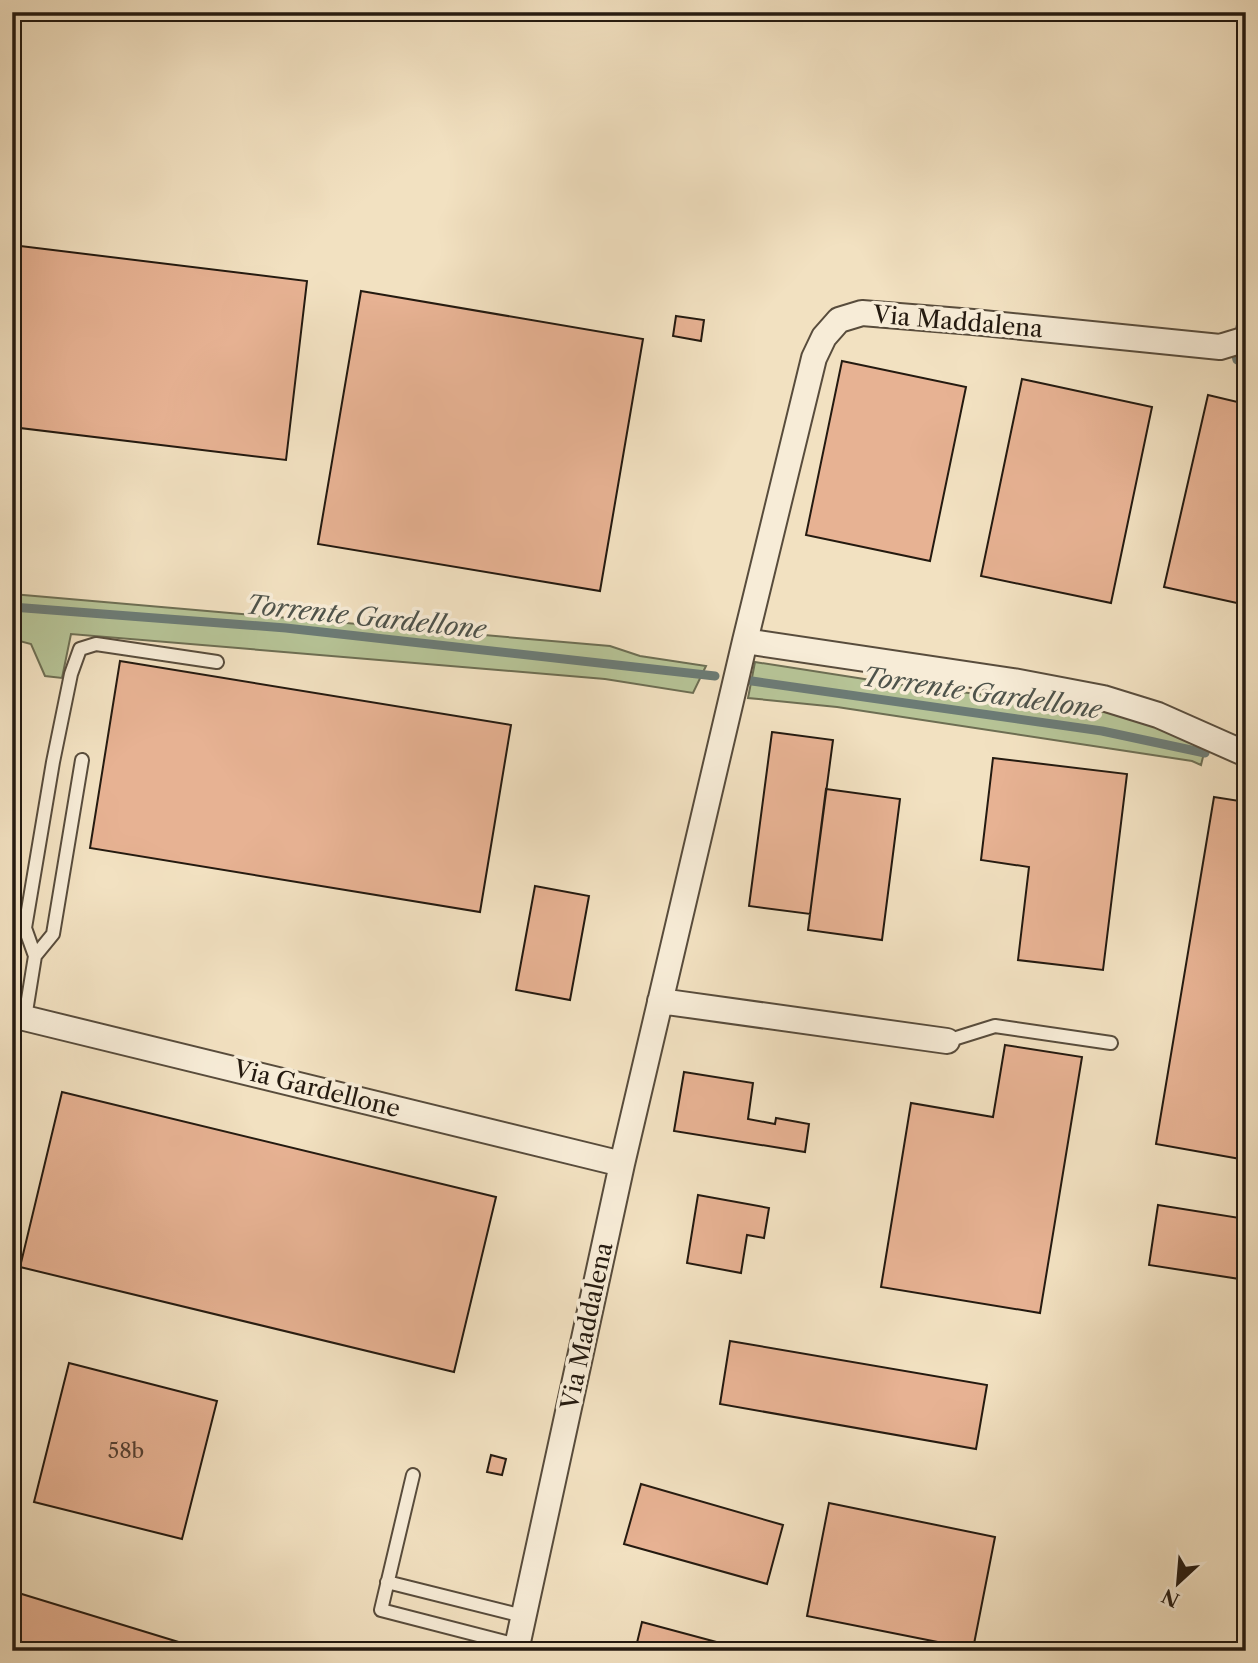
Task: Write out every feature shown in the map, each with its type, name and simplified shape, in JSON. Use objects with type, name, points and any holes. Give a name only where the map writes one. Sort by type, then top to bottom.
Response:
[{"type":"street","name":"Via Maddalena","points":[[516,1648],[660,1001],[814,358],[824,337],[839,320],[862,313],[1220,346],[1246,338]]},
{"type":"street","points":[[745,642],[1013,681],[1102,698],[1158,715],[1246,754]]},
{"type":"street","points":[[660,1001],[947,1041]]},
{"type":"street","name":"Via Gardellone","points":[[18,1016],[622,1164]]},
{"type":"lane","points":[[35,956],[25,928],[56,749],[71,674],[80,649],[96,644],[218,662]]},
{"type":"lane","points":[[18,1016],[35,956],[53,934],[82,760]]},
{"type":"lane","points":[[947,1041],[995,1026],[1111,1043]]},
{"type":"lane","points":[[413,1475],[381,1610],[516,1648]]},
{"type":"lane","points":[[387,1582],[523,1616]]},
{"type":"green space","points":[[12,594],[610,646],[640,656],[706,666],[693,693],[605,679],[71,634],[62,678],[45,676],[31,644],[12,639]]},
{"type":"green space","points":[[755,662],[909,686],[1135,714],[1205,749],[1201,765],[1192,761],[837,707],[748,698]]},
{"type":"building","points":[[12,245],[307,281],[286,460],[12,427]]},
{"type":"building","points":[[361,291],[643,339],[600,591],[318,544]]},
{"type":"building","points":[[676,316],[704,320],[701,341],[673,336]]},
{"type":"building","points":[[842,361],[966,387],[930,561],[806,535]]},
{"type":"building","points":[[1022,379],[1152,407],[1111,603],[981,576]]},
{"type":"building","points":[[1208,395],[1246,404],[1246,605],[1164,587]]},
{"type":"building","points":[[120,661],[511,725],[480,912],[90,848]]},
{"type":"building","points":[[772,732],[833,740],[810,914],[749,906]]},
{"type":"building","points":[[993,758],[1127,774],[1103,970],[1018,960],[1029,867],[981,860]]},
{"type":"building","points":[[826,789],[900,799],[882,940],[808,930]]},
{"type":"building","points":[[1214,797],[1246,802],[1246,1160],[1156,1144]]},
{"type":"building","points":[[535,886],[589,896],[570,1000],[516,990]]},
{"type":"building","points":[[1005,1045],[1082,1057],[1040,1313],[881,1287],[911,1103],[993,1117]]},
{"type":"building","points":[[684,1072],[753,1083],[748,1119],[775,1124],[776,1118],[809,1124],[805,1152],[674,1131]]},
{"type":"building","points":[[62,1092],[496,1197],[454,1372],[20,1267]]},
{"type":"building","points":[[698,1195],[769,1208],[764,1238],[747,1235],[741,1273],[687,1263]]},
{"type":"building","points":[[1158,1205],[1246,1219],[1246,1280],[1149,1265]]},
{"type":"building","points":[[730,1341],[987,1385],[976,1449],[720,1404]]},
{"type":"building","points":[[69,1363],[217,1401],[182,1539],[34,1502]]},
{"type":"building","points":[[491,1455],[506,1459],[502,1475],[487,1472]]},
{"type":"building","points":[[641,1484],[783,1525],[767,1584],[624,1544]]},
{"type":"building","points":[[829,1503],[995,1537],[973,1649],[807,1616]]},
{"type":"building","points":[[12,1591],[208,1651],[12,1651]]},
{"type":"building","points":[[642,1622],[750,1651],[635,1651]]},
{"type":"waterway","points":[[1240,327],[1246,314]]},
{"type":"waterway","points":[[1234,347],[1237,360],[1246,364]]},
{"type":"waterway","name":"Torrente Gardellone","points":[[12,607],[286,628],[715,676]]},
{"type":"waterway","name":"Torrente Gardellone","points":[[752,681],[1102,731],[1205,753]]}]
